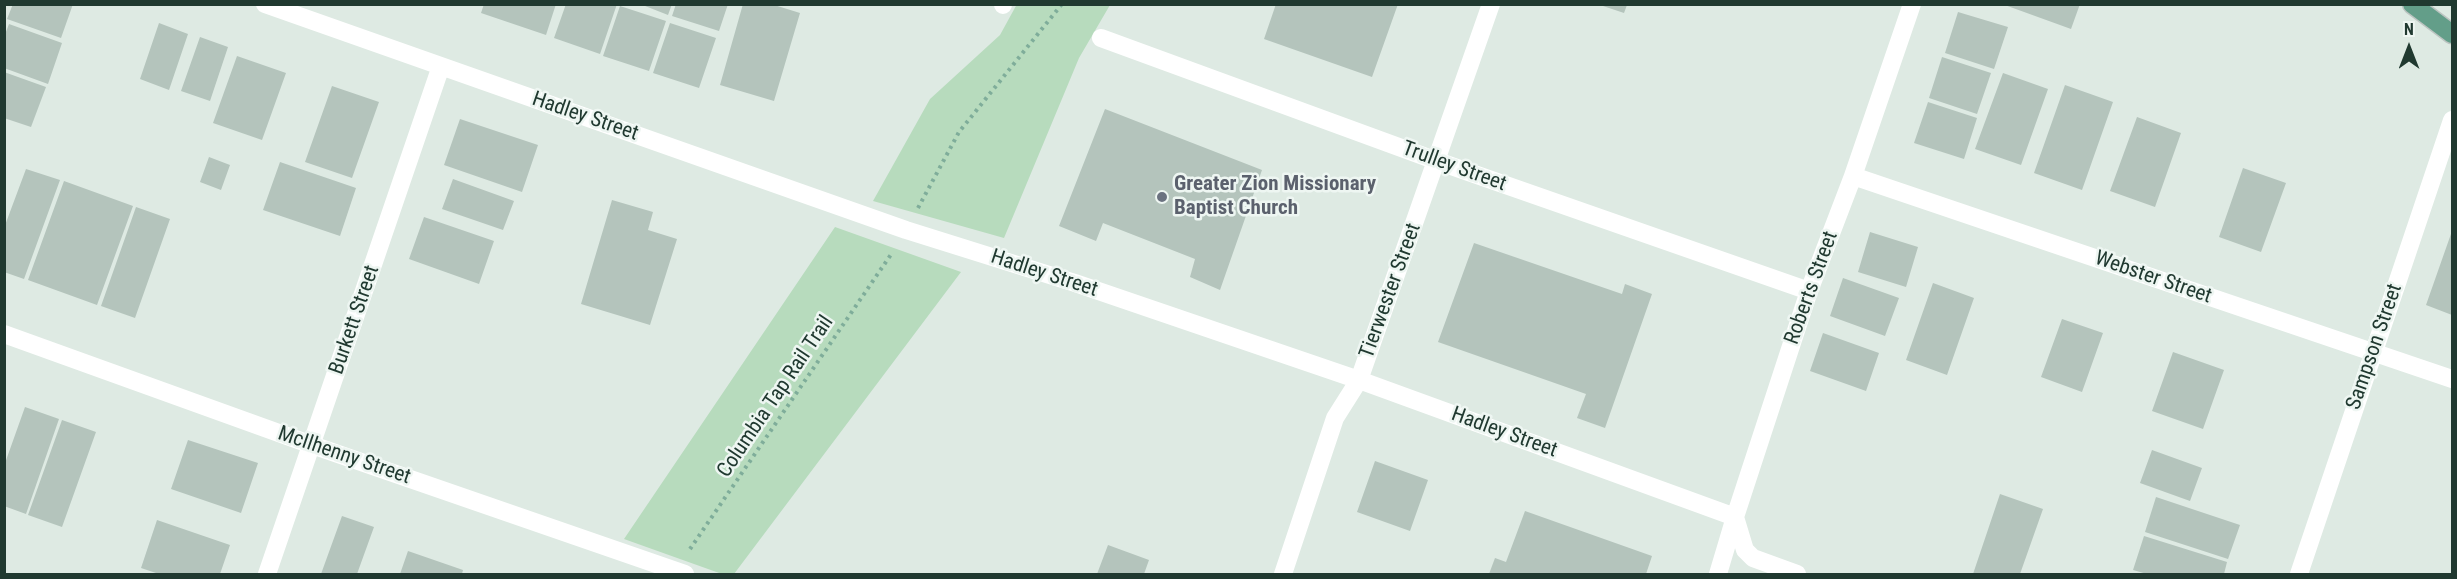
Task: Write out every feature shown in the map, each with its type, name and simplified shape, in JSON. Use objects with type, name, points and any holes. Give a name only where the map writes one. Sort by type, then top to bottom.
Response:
[{"type":"main road","points":[[2412,4],[2452,34]]},
{"type":"street","name":"Hadley Street","points":[[265,4],[906,230],[1076,283],[1359,380],[1735,517]]},
{"type":"street","name":"Tierwester Street","points":[[1283,574],[1335,418],[1359,380],[1491,4]]},
{"type":"street","name":"Roberts Street","points":[[1718,574],[1809,291],[1853,176],[1912,4]]},
{"type":"street","name":"Trulley Street","points":[[1101,38],[1437,161],[1809,291]]},
{"type":"street","name":"Burkett Street","points":[[267,574],[441,66]]},
{"type":"street","name":"Sampson Street","points":[[2299,574],[2452,120]]},
{"type":"street","name":"Webster Street","points":[[1853,176],[2452,379]]},
{"type":"street","name":"McIlhenny Street","points":[[4,334],[312,445],[685,574]]},
{"type":"street","points":[[1735,517],[1745,550],[1753,558],[1797,574]]},
{"type":"path","points":[[917,211],[959,132],[1062,4]]},
{"type":"path","name":"Columbia Tap Rail Trail","points":[[688,551],[893,252]]},
{"type":"green space","points":[[1017,4],[1110,5],[1079,58],[1004,238],[873,201],[930,99],[1000,35]]},
{"type":"green space","points":[[835,227],[961,272],[734,574],[722,574],[624,539]]},
{"type":"building","points":[[13,4],[73,4],[61,38],[7,19]]},
{"type":"building","points":[[484,4],[556,4],[546,35],[481,13]]},
{"type":"building","points":[[566,4],[617,4],[600,54],[554,38]]},
{"type":"building","points":[[640,4],[672,4],[668,15]]},
{"type":"building","points":[[676,4],[728,4],[719,31],[672,16]]},
{"type":"building","points":[[743,4],[771,4],[800,13],[774,101],[720,85]]},
{"type":"building","points":[[1276,4],[1398,4],[1372,77],[1264,39]]},
{"type":"building","points":[[2002,4],[2080,4],[2071,29]]},
{"type":"building","points":[[1600,5],[1627,5],[1624,13]]},
{"type":"building","points":[[620,6],[666,21],[649,71],[603,56]]},
{"type":"building","points":[[1958,12],[2008,27],[1994,69],[1945,53]]},
{"type":"building","points":[[159,23],[188,34],[169,90],[140,79]]},
{"type":"building","points":[[670,23],[716,38],[699,88],[653,73]]},
{"type":"building","points":[[9,24],[62,43],[48,84],[4,68],[4,37]]},
{"type":"building","points":[[200,37],[228,47],[210,101],[181,91]]},
{"type":"building","points":[[237,56],[286,73],[262,140],[213,123]]},
{"type":"building","points":[[1942,57],[1991,73],[1977,114],[1929,98]]},
{"type":"building","points":[[4,72],[46,87],[31,127],[4,118]]},
{"type":"building","points":[[2003,73],[2048,89],[2021,165],[1975,149]]},
{"type":"building","points":[[2065,85],[2113,102],[2082,190],[2034,173]]},
{"type":"building","points":[[332,86],[379,102],[352,178],[305,162]]},
{"type":"building","points":[[1928,102],[1977,118],[1964,159],[1914,143]]},
{"type":"building","name":"Greater Zion Missionary Baptist Church","points":[[1105,109],[1262,170],[1220,290],[1190,277],[1195,259],[1103,223],[1096,241],[1059,226]]},
{"type":"building","points":[[2137,117],[2181,133],[2155,207],[2110,191]]},
{"type":"building","points":[[460,119],[538,145],[522,192],[444,165]]},
{"type":"building","points":[[209,157],[230,165],[221,190],[200,182]]},
{"type":"building","points":[[280,162],[356,188],[340,236],[263,210]]},
{"type":"building","points":[[2243,168],[2286,183],[2261,252],[2219,237]]},
{"type":"building","points":[[26,169],[60,180],[24,279],[4,272],[4,228]]},
{"type":"building","points":[[453,179],[514,201],[503,230],[442,209]]},
{"type":"building","points":[[64,181],[133,206],[97,305],[28,280]]},
{"type":"building","points":[[612,200],[653,212],[648,230],[677,239],[650,325],[581,304]]},
{"type":"building","points":[[136,207],[170,219],[135,318],[101,306]]},
{"type":"building","points":[[424,217],[494,241],[479,284],[409,259]]},
{"type":"building","points":[[2452,231],[2452,315],[2426,305]]},
{"type":"building","points":[[1870,232],[1918,247],[1906,287],[1858,272]]},
{"type":"building","points":[[1474,243],[1622,294],[1625,284],[1652,294],[1605,428],[1577,418],[1586,394],[1438,342]]},
{"type":"building","points":[[1843,278],[1899,298],[1885,336],[1830,316]]},
{"type":"building","points":[[1933,283],[1974,298],[1947,375],[1906,360]]},
{"type":"building","points":[[2062,319],[2103,333],[2082,392],[2041,377]]},
{"type":"building","points":[[1823,333],[1879,353],[1866,391],[1810,371]]},
{"type":"building","points":[[2173,352],[2224,370],[2203,429],[2152,411]]},
{"type":"building","points":[[25,407],[59,419],[26,514],[4,506],[4,466]]},
{"type":"building","points":[[62,420],[96,432],[62,527],[28,515]]},
{"type":"building","points":[[188,440],[258,463],[241,513],[171,489]]},
{"type":"building","points":[[2152,450],[2202,468],[2190,501],[2140,483]]},
{"type":"building","points":[[1375,461],[1428,480],[1410,531],[1357,512]]},
{"type":"building","points":[[2000,494],[2043,509],[2020,574],[1973,574]]},
{"type":"building","points":[[2156,497],[2240,525],[2228,559],[2145,532]]},
{"type":"building","points":[[1525,511],[1652,556],[1646,574],[1489,574],[1495,558],[1506,562]]},
{"type":"building","points":[[342,516],[374,527],[357,574],[321,574]]},
{"type":"building","points":[[157,520],[230,545],[220,574],[159,574],[141,568]]},
{"type":"building","points":[[2144,536],[2227,562],[2224,574],[2147,574],[2133,570]]},
{"type":"building","points":[[1108,545],[1149,560],[1144,574],[1097,574]]},
{"type":"building","points":[[408,551],[463,570],[462,574],[400,574]]},
{"type":"place","name":"Greater Zion Missionary Baptist Church","points":[[1162,197]]}]
